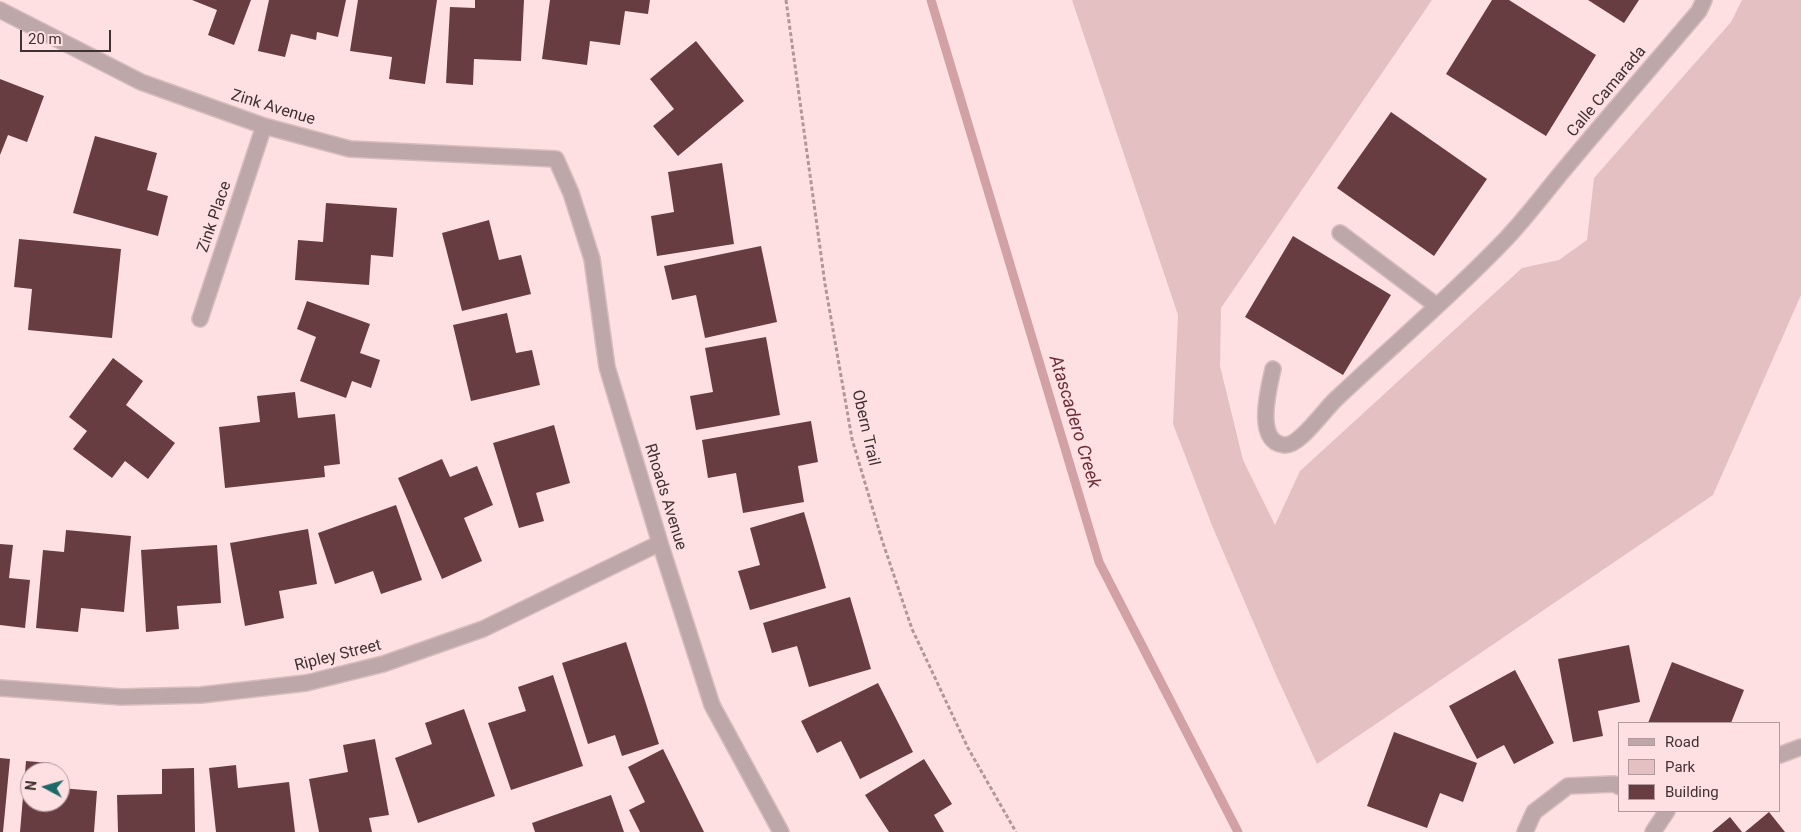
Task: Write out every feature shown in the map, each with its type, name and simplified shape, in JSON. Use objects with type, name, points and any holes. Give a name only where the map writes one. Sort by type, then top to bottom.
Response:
[{"type":"street","name":"Calle Camarada","points":[[1273,369],[1267,398],[1266,424],[1269,435],[1276,443],[1285,446],[1293,444],[1304,435],[1322,412],[1502,243],[1699,11],[1704,0]]},
{"type":"street","name":"Zink Avenue","points":[[0,10],[141,82],[264,126],[350,149],[556,159]]},
{"type":"street","name":"Zink Place","points":[[200,319],[264,126]]},
{"type":"street","name":"Rhoads Avenue","points":[[556,159],[571,193],[592,259],[607,367],[660,543],[712,705],[781,832]]},
{"type":"street","points":[[1340,233],[1436,306]]},
{"type":"street","name":"Ripley Street","points":[[0,688],[121,697],[201,694],[306,683],[383,664],[483,629],[660,543]]},
{"type":"street","points":[[1781,755],[1801,747]]},
{"type":"street","points":[[1525,832],[1534,812],[1568,786],[1614,784],[1618,786]]},
{"type":"street","points":[[1654,832],[1665,812]]},
{"type":"path","name":"Obern Trail","points":[[786,0],[825,284],[852,439],[882,540],[912,629],[968,748],[1016,832]]},
{"type":"green space","points":[[1072,0],[1432,0],[1221,308],[1220,366],[1243,460],[1275,525],[1300,471],[1522,268],[1559,260],[1587,240],[1594,178],[1731,22],[1742,0],[1801,0],[1801,295],[1713,495],[1317,764],[1276,675],[1213,528],[1173,424],[1178,315]]},
{"type":"building","points":[[192,0],[251,0],[234,45],[208,35],[217,10]]},
{"type":"building","points":[[269,0],[346,0],[338,37],[317,32],[316,40],[291,34],[285,57],[258,51]]},
{"type":"building","points":[[358,0],[437,0],[425,84],[389,79],[392,57],[350,51]]},
{"type":"building","points":[[475,0],[524,0],[521,61],[474,59],[473,85],[446,83],[450,7],[475,8]]},
{"type":"building","points":[[550,0],[650,0],[648,14],[625,11],[620,45],[590,41],[587,65],[542,59]]},
{"type":"building","points":[[1492,0],[1509,0],[1596,55],[1546,136],[1446,74]]},
{"type":"building","points":[[1588,0],[1639,0],[1624,23]]},
{"type":"building","points":[[696,41],[744,101],[678,156],[653,126],[674,109],[650,79]]},
{"type":"building","points":[[0,79],[44,96],[27,142],[8,135],[0,155]]},
{"type":"building","points":[[1391,112],[1487,179],[1434,256],[1337,188]]},
{"type":"building","points":[[95,136],[157,153],[147,190],[168,196],[158,236],[73,213]]},
{"type":"building","points":[[722,163],[734,244],[657,256],[651,216],[674,212],[668,172]]},
{"type":"building","points":[[326,203],[397,208],[393,257],[371,255],[369,285],[295,280],[298,240],[323,242]]},
{"type":"building","points":[[489,220],[499,260],[521,255],[531,294],[462,311],[442,233]]},
{"type":"building","points":[[1293,236],[1391,295],[1343,375],[1245,317]]},
{"type":"building","points":[[19,239],[121,249],[112,338],[28,330],[32,289],[14,287]]},
{"type":"building","points":[[761,246],[777,322],[705,338],[696,295],[672,300],[664,266]]},
{"type":"building","points":[[307,301],[370,324],[360,353],[380,360],[371,388],[352,381],[346,398],[300,381],[316,337],[297,329]]},
{"type":"building","points":[[507,313],[516,353],[532,350],[540,385],[471,401],[453,325]]},
{"type":"building","points":[[766,337],[780,415],[696,430],[690,396],[713,392],[705,348]]},
{"type":"building","points":[[113,358],[143,381],[126,405],[175,443],[148,479],[125,461],[112,478],[73,449],[87,431],[69,417]]},
{"type":"building","points":[[295,392],[298,418],[335,414],[340,464],[324,466],[325,477],[225,488],[219,427],[260,422],[257,396]]},
{"type":"building","points":[[811,421],[818,462],[798,466],[804,502],[743,513],[736,473],[708,478],[702,440]]},
{"type":"building","points":[[554,425],[570,483],[536,493],[544,521],[519,528],[493,443]]},
{"type":"building","points":[[442,459],[450,477],[477,466],[493,505],[464,518],[482,561],[442,579],[398,478]]},
{"type":"building","points":[[396,505],[422,580],[381,594],[373,571],[335,584],[318,533]]},
{"type":"building","points":[[804,512],[826,588],[750,610],[738,571],[760,565],[750,528]]},
{"type":"building","points":[[308,529],[317,584],[279,591],[284,618],[245,626],[230,543]]},
{"type":"building","points":[[66,530],[131,536],[124,612],[81,608],[78,632],[36,628],[43,550],[64,552]]},
{"type":"building","points":[[0,544],[13,545],[9,578],[30,580],[25,628],[0,625]]},
{"type":"building","points":[[217,545],[221,603],[177,606],[179,629],[146,632],[141,550]]},
{"type":"building","points":[[850,597],[871,669],[809,687],[797,646],[772,653],[763,623]]},
{"type":"building","points":[[626,642],[659,744],[622,756],[615,735],[588,744],[562,663]]},
{"type":"building","points":[[1629,645],[1640,702],[1598,711],[1603,736],[1573,742],[1558,659]]},
{"type":"building","points":[[1672,662],[1744,690],[1731,722],[1648,722]]},
{"type":"building","points":[[1515,670],[1554,743],[1514,764],[1504,745],[1477,759],[1449,706]]},
{"type":"building","points":[[553,675],[583,766],[511,790],[488,723],[526,711],[518,687]]},
{"type":"building","points":[[878,683],[913,752],[860,779],[841,741],[817,753],[801,721]]},
{"type":"building","points":[[464,709],[495,796],[418,823],[395,758],[432,744],[425,723]]},
{"type":"building","points":[[1394,732],[1477,763],[1463,802],[1440,793],[1427,828],[1367,806]]},
{"type":"building","points":[[375,739],[389,815],[369,818],[372,832],[319,832],[309,779],[348,772],[343,745]]},
{"type":"building","points":[[663,749],[704,832],[640,832],[629,810],[645,802],[628,767]]},
{"type":"building","points":[[0,758],[10,759],[3,832],[0,832]]},
{"type":"building","points":[[924,759],[952,804],[934,815],[944,832],[889,832],[865,795]]},
{"type":"building","points":[[236,765],[238,788],[289,782],[295,832],[216,832],[209,768]]},
{"type":"building","points":[[194,768],[195,832],[118,832],[117,795],[162,794],[162,769]]},
{"type":"building","points":[[70,789],[97,791],[94,832],[20,832],[22,812],[70,812]]},
{"type":"building","points":[[611,795],[624,832],[535,832],[532,823]]},
{"type":"building","points":[[1769,812],[1785,832],[1745,832]]},
{"type":"building","points":[[1730,817],[1742,832],[1712,832]]},
{"type":"waterway","name":"Atascadero Creek","points":[[931,0],[1099,562],[1238,832]]}]
